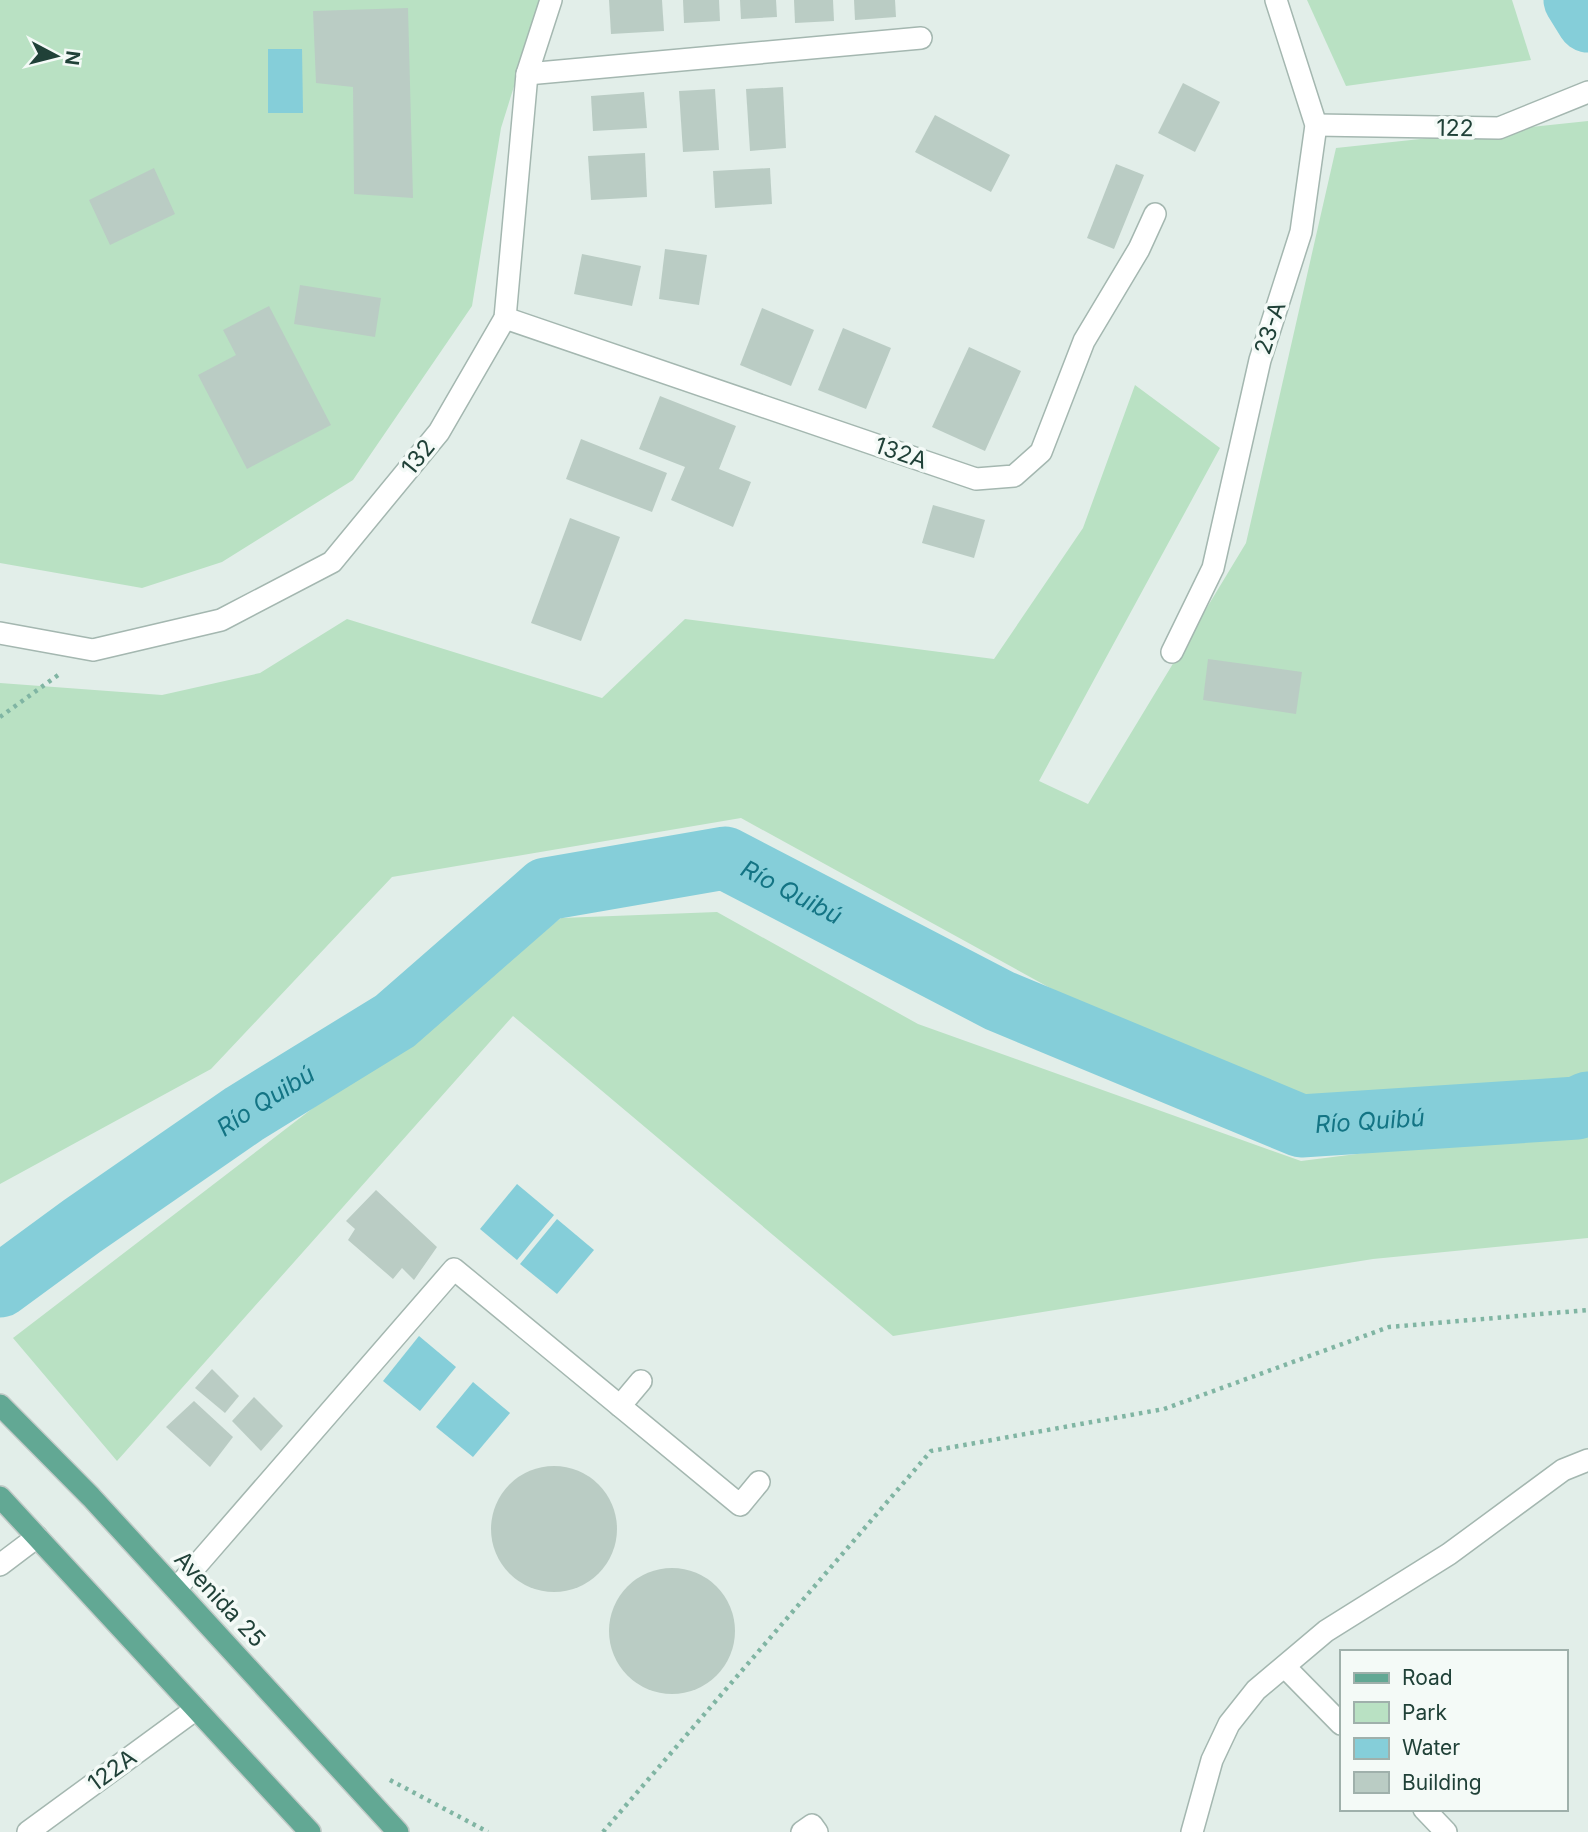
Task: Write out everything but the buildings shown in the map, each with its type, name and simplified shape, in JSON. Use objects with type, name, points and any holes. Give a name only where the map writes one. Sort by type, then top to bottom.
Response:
[{"type":"main road","name":"Avenida 25","points":[[0,1405],[91,1497],[398,1832]]},
{"type":"main road","points":[[0,1497],[310,1832]]},
{"type":"street","name":"132","points":[[0,633],[93,650],[221,620],[332,562],[439,432],[505,318],[527,74],[551,0]]},
{"type":"street","name":"23-A","points":[[1172,652],[1213,568],[1259,360],[1301,232],[1316,125],[1276,0]]},
{"type":"street","points":[[527,74],[921,38]]},
{"type":"street","name":"122","points":[[1316,125],[1499,128],[1588,92]]},
{"type":"street","name":"132A","points":[[505,318],[976,479],[1014,476],[1041,452],[1084,341],[1139,249],[1155,214]]},
{"type":"street","points":[[176,1589],[454,1269],[740,1505],[758,1482]]},
{"type":"street","points":[[620,1406],[640,1381]]},
{"type":"street","points":[[1192,1832],[1212,1760],[1229,1724],[1256,1690],[1326,1631],[1449,1554],[1563,1470],[1588,1460]]},
{"type":"street","points":[[0,1565],[37,1538]]},
{"type":"street","points":[[1285,1667],[1340,1723]]},
{"type":"street","name":"122A","points":[[28,1832],[196,1709]]},
{"type":"street","points":[[1426,1811],[1446,1832]]},
{"type":"street","points":[[802,1832],[812,1825],[817,1832]]},
{"type":"path","points":[[0,717],[93,650]]},
{"type":"path","points":[[603,1832],[931,1451],[1164,1409],[1389,1326],[1588,1310]]},
{"type":"path","points":[[383,1776],[488,1832]]},
{"type":"green space","points":[[0,0],[541,0],[501,128],[472,306],[353,480],[222,562],[142,588],[0,563]]},
{"type":"green space","points":[[1307,0],[1512,0],[1531,60],[1346,86]]},
{"type":"green space","points":[[1588,121],[1588,1103],[1577,1108],[1301,1126],[741,818],[392,877],[211,1069],[0,1184],[0,683],[162,695],[260,673],[347,619],[602,698],[685,619],[994,659],[1083,528],[1135,385],[1220,448],[1039,781],[1088,804],[1246,543],[1336,148]]},
{"type":"green space","points":[[717,912],[918,1024],[1301,1161],[1588,1125],[1588,1238],[1373,1259],[893,1336],[513,1016],[117,1461],[13,1338],[561,918]]},
{"type":"water","points":[[268,49],[302,49],[303,113],[268,113]]},
{"type":"water","points":[[517,1184],[554,1215],[517,1260],[480,1229]]},
{"type":"water","points":[[557,1219],[594,1250],[557,1294],[520,1264]]},
{"type":"water","points":[[419,1336],[456,1367],[420,1411],[383,1381]]},
{"type":"water","points":[[473,1382],[510,1413],[473,1457],[436,1427]]},
{"type":"waterway","name":"Río Quibú","points":[[1575,0],[1588,21]]},
{"type":"waterway","name":"Río Quibú","points":[[0,1286],[244,1114],[395,1021],[546,889],[725,858],[1000,1001],[1301,1126],[1577,1108],[1588,1103]]}]
